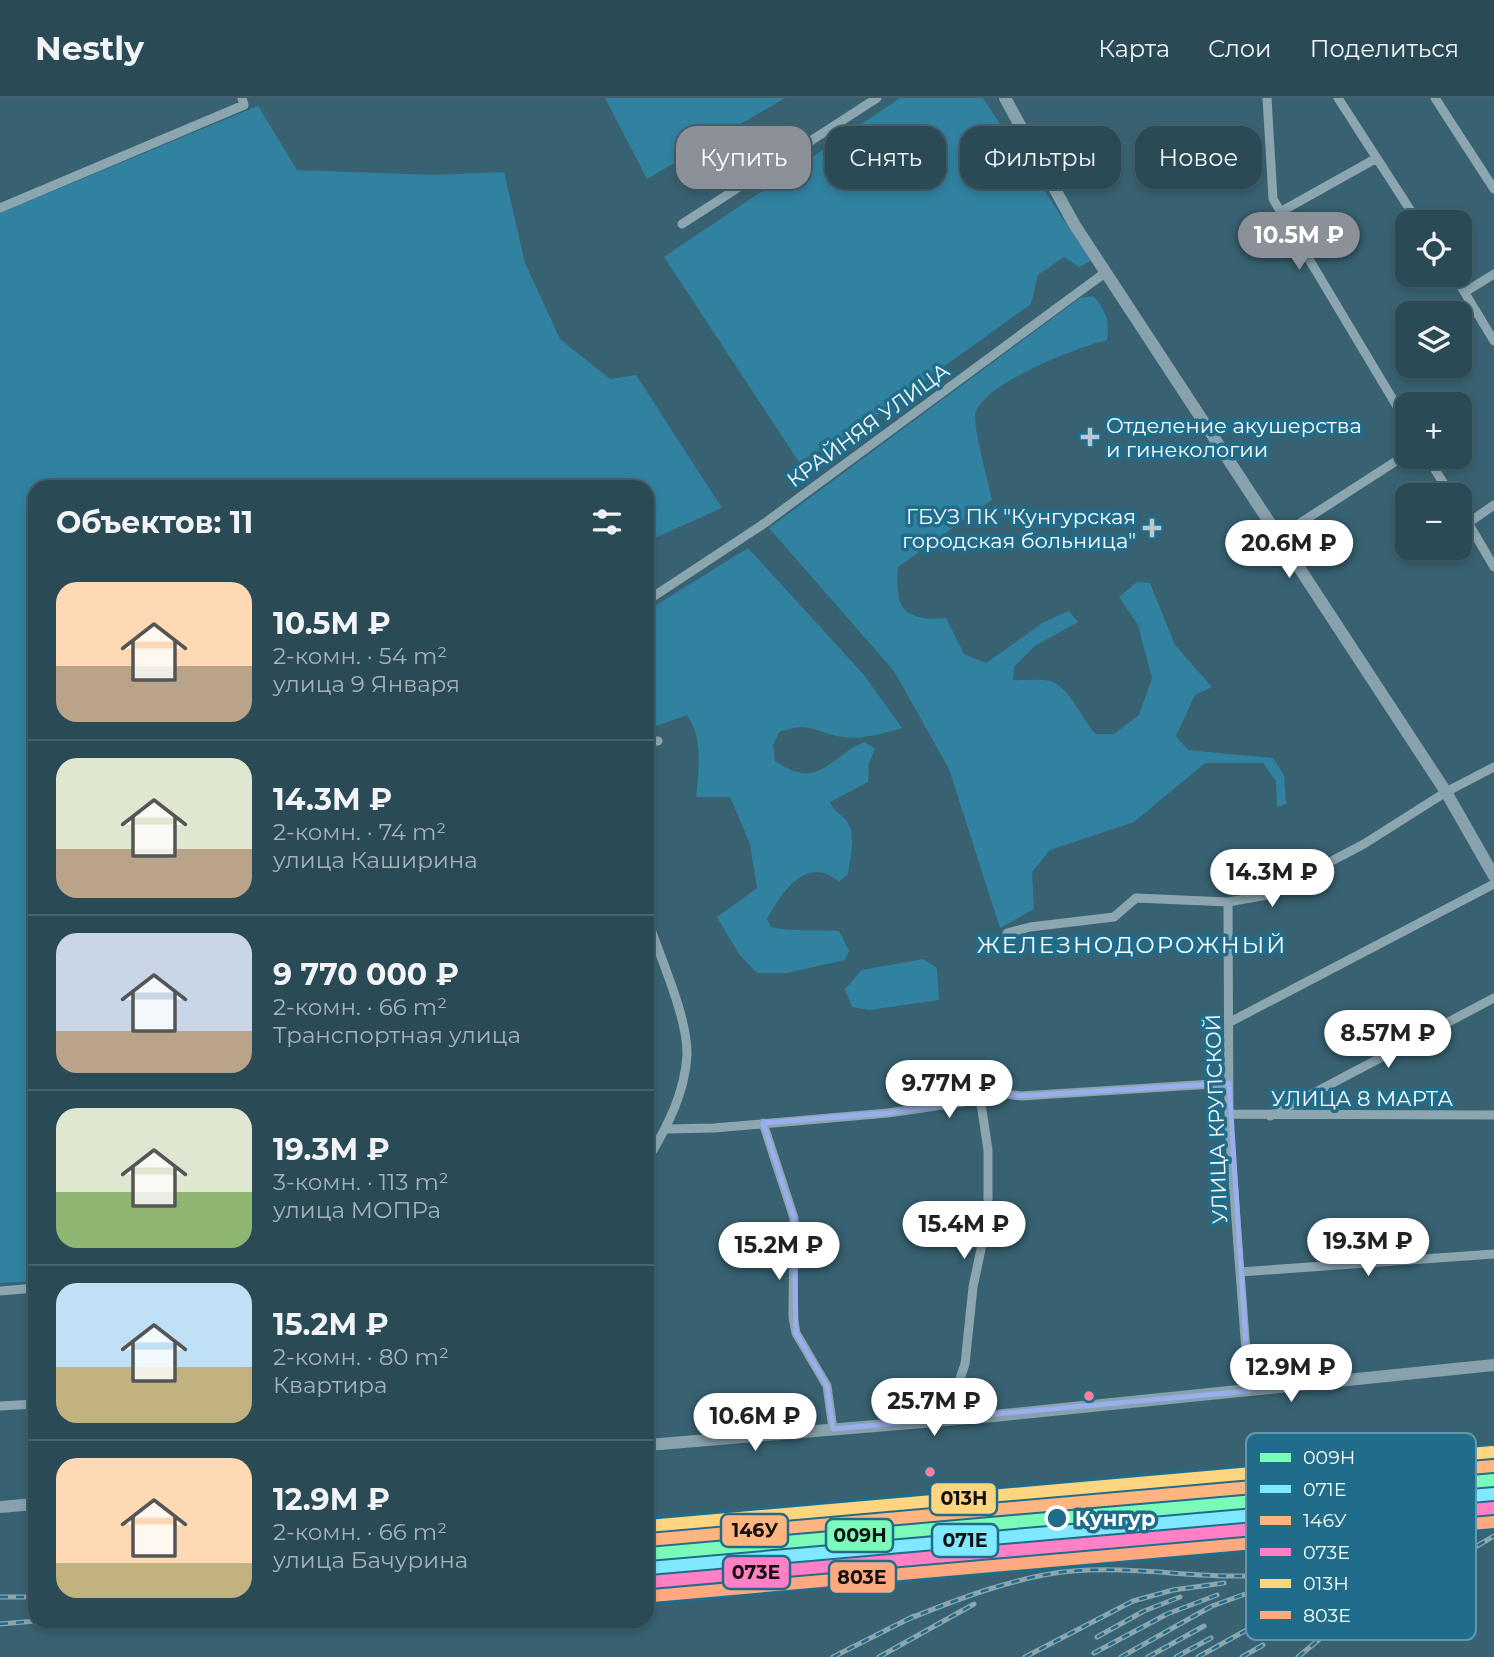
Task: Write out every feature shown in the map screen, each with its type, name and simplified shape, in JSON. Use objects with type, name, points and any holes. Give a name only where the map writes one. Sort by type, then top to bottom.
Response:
[{"type":"street","points":[[0,208],[244,105],[242,98]]},
{"type":"street","points":[[682,223],[877,98]]},
{"type":"street","points":[[1006,98],[1074,224],[1446,792],[1494,876]]},
{"type":"street","points":[[1268,98],[1273,199],[1395,403]]},
{"type":"street","points":[[1338,98],[1410,210]]},
{"type":"street","points":[[1435,98],[1494,190]]},
{"type":"street","points":[[1282,211],[1375,159]]},
{"type":"street","name":"КРАЙНЯЯ УЛИЦА","points":[[654,596],[762,525],[1106,272]]},
{"type":"street","points":[[1465,292],[1494,274]]},
{"type":"street","points":[[1462,287],[1494,341]]},
{"type":"street","points":[[1280,536],[1395,462]]},
{"type":"street","points":[[1472,520],[1494,505]]},
{"type":"street","points":[[1472,530],[1494,567]]},
{"type":"street","points":[[1007,933],[1030,927],[1114,917],[1136,898],[1228,902],[1267,895],[1364,844],[1446,792],[1494,767]]},
{"type":"street","points":[[1230,1022],[1494,884]]},
{"type":"street","name":"УЛИЦА КРУПСКОЙ","points":[[1228,902],[1230,1114],[1249,1391]]},
{"type":"street","points":[[654,939],[678,1009],[687,1054],[678,1098],[666,1129],[654,1149]]},
{"type":"street","points":[[1269,1117],[1494,998]]},
{"type":"street","points":[[666,1129],[888,1113],[980,1097],[992,1092],[1021,1096],[1229,1083]]},
{"type":"street","points":[[951,1420],[951,1405],[965,1364],[973,1287],[988,1216],[988,1150],[980,1097]]},
{"type":"street","name":"УЛИЦА 8 МАРТА","points":[[1230,1114],[1269,1117],[1494,1115]]},
{"type":"street","points":[[763,1123],[794,1218],[793,1317],[796,1334],[827,1387],[832,1429]]},
{"type":"street","points":[[1240,1272],[1494,1254]]},
{"type":"street","points":[[0,1291],[28,1288]]},
{"type":"street","points":[[654,1444],[951,1420],[1494,1365]]},
{"type":"street","points":[[0,1406],[28,1404]]},
{"type":"street","points":[[0,1507],[28,1505]]},
{"type":"highlighted area","points":[[1229,1083],[1249,1391],[833,1429],[827,1386],[796,1333],[794,1218],[763,1123],[888,1113],[964,1102],[992,1092],[1021,1096]]},
{"type":"shaded area","points":[[605,98],[785,98],[737,126],[676,126],[676,162],[647,179]]},
{"type":"shaded area","points":[[900,98],[983,98],[1002,126],[960,126],[960,189],[1043,189],[1091,261],[1079,267],[1064,257],[1038,275],[1031,304],[853,432],[799,462],[664,257],[765,189],[811,189],[811,158],[825,149],[825,189],[946,189],[946,126],[858,126]]},
{"type":"shaded area","points":[[258,106],[297,170],[434,175],[504,172],[525,263],[560,339],[610,379],[636,375],[722,508],[654,538],[654,480],[28,480],[28,1281],[0,1283],[0,213]]},
{"type":"shaded area","points":[[1093,296],[1106,316],[1107,340],[1055,358],[1015,377],[984,400],[976,411],[978,440],[992,500],[898,567],[898,593],[901,602],[911,614],[946,618],[964,654],[986,663],[1044,622],[1069,611],[1078,622],[1035,646],[1014,667],[1013,680],[1053,682],[1072,699],[1096,734],[1114,734],[1139,715],[1152,678],[1138,625],[1119,597],[1137,582],[1150,583],[1175,645],[1212,687],[1195,695],[1176,736],[1188,750],[1273,758],[1284,775],[1286,804],[1277,807],[1276,781],[1263,763],[1205,763],[1134,822],[1050,850],[1032,872],[1034,909],[1000,928],[949,769],[894,671],[769,528],[1080,298]]},
{"type":"shaded area","points":[[748,548],[864,675],[902,728],[853,738],[804,727],[779,732],[773,745],[775,761],[790,770],[803,773],[823,768],[865,742],[875,749],[869,763],[868,782],[830,802],[846,820],[852,835],[848,874],[839,882],[827,874],[806,874],[787,888],[767,919],[771,927],[778,929],[839,931],[849,951],[845,960],[787,973],[757,973],[739,954],[717,917],[757,888],[750,844],[730,797],[696,797],[698,744],[687,715],[654,727],[654,606]]},
{"type":"shaded area","points":[[923,959],[937,968],[939,1000],[869,1010],[852,1007],[845,989],[862,970]]},
{"type":"railway","points":[[1476,1492],[1494,1489]]},
{"type":"railway","points":[[1476,1519],[1494,1513]]},
{"type":"railway","points":[[654,1567],[1246,1516]]},
{"type":"railway","points":[[654,1531],[765,1522]]},
{"type":"railway","points":[[1476,1546],[1494,1536]]},
{"type":"railway","points":[[906,1620],[988,1590],[1053,1573],[1116,1570],[1246,1575]]},
{"type":"railway","points":[[1025,1657],[1133,1601],[1173,1590],[1224,1583]]},
{"type":"railway","points":[[1121,1657],[1212,1606],[1246,1594]]},
{"type":"railway","points":[[1094,1653],[1167,1614],[1217,1595]]},
{"type":"railway","points":[[0,1597],[28,1597]]},
{"type":"railway","points":[[1097,1637],[1144,1611],[1180,1597]]},
{"type":"railway","points":[[879,1657],[974,1604]]},
{"type":"railway","points":[[833,1657],[914,1616]]},
{"type":"railway","points":[[0,1624],[28,1622]]},
{"type":"railway","points":[[1148,1657],[1204,1626]]},
{"type":"railway","points":[[1198,1657],[1246,1630]]},
{"type":"railway","points":[[1176,1657],[1211,1638]]},
{"type":"railway","points":[[1298,1657],[1319,1640]]},
{"type":"railway","points":[[1242,1657],[1263,1645]]},
{"type":"transit line","name":"013Н","points":[[1476,1453],[1492,1452]]},
{"type":"transit line","name":"146У","points":[[1476,1467],[1493,1466]]},
{"type":"transit line","name":"013Н","points":[[654,1525],[1246,1474]]},
{"type":"transit line","name":"009Н","points":[[1476,1482],[1494,1480]]},
{"type":"transit line","name":"146У","points":[[654,1539],[1246,1488]]},
{"type":"transit line","name":"071Е","points":[[1476,1496],[1494,1494]]},
{"type":"transit line","name":"009Н","points":[[654,1553],[1246,1502]]},
{"type":"transit line","name":"073Е","points":[[1476,1510],[1494,1508]]},
{"type":"transit line","name":"071Е","points":[[654,1568],[1246,1516]]},
{"type":"transit line","name":"803Е","points":[[1476,1524],[1494,1522]]},
{"type":"transit line","name":"073Е","points":[[654,1582],[1246,1530]]},
{"type":"transit line","name":"803Е","points":[[654,1596],[1246,1544]]},
{"type":"place","name":"Отделение акушерства и гинекологии","points":[[1090,437]]},
{"type":"place","name":"ГБУЗ ПК \"Кунгурская городская больница\"","points":[[1152,528]]},
{"type":"place","name":"Кунгур","points":[[1057,1518]]},
{"type":"district","name":"ЖЕЛЕЗНОДОРОЖНЫЙ","points":[[1132,945]]}]
